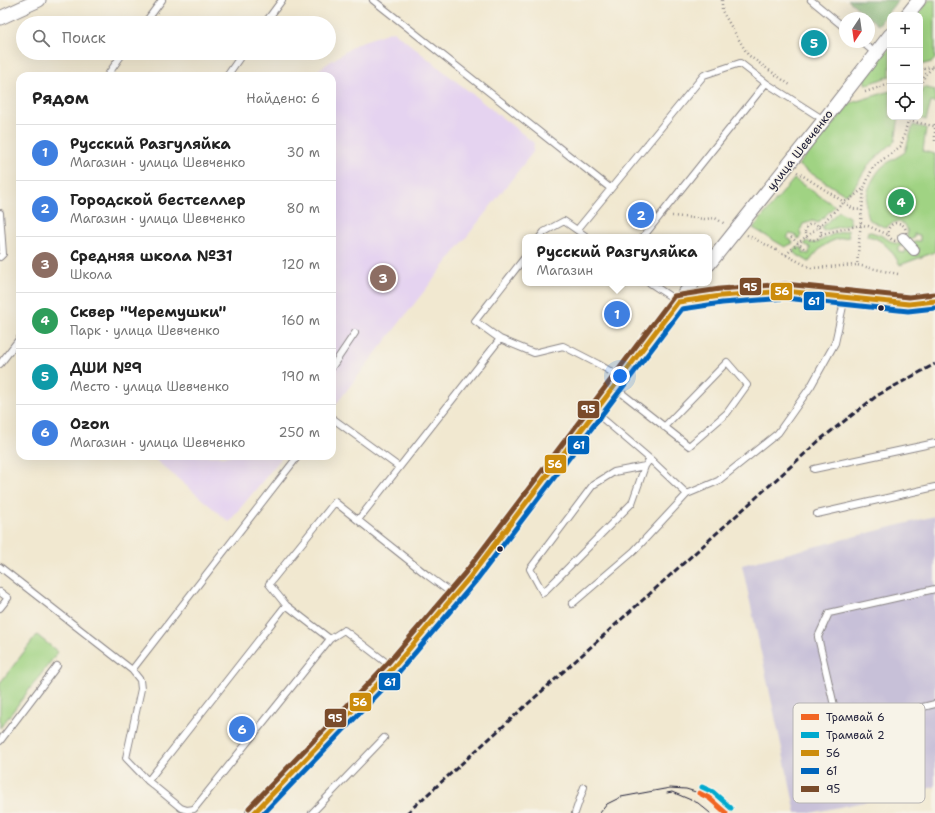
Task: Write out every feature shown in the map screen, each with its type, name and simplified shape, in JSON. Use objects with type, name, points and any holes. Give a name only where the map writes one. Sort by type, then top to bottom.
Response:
[{"type":"street","points":[[0,18],[39,0]]},
{"type":"street","points":[[909,12],[919,0]]},
{"type":"street","name":"улица Шевченко","points":[[712,260],[887,39]]},
{"type":"street","points":[[254,813],[393,668],[470,577],[691,286]]},
{"type":"street","points":[[678,302],[721,296],[784,291],[909,304],[935,301]]},
{"type":"lane","points":[[150,16],[162,0]]},
{"type":"lane","points":[[270,16],[282,0]]},
{"type":"lane","points":[[373,0],[610,188]]},
{"type":"lane","points":[[811,0],[839,23]]},
{"type":"lane","points":[[869,48],[875,53]]},
{"type":"lane","points":[[110,72],[119,60]]},
{"type":"lane","points":[[230,72],[238,60]]},
{"type":"lane","points":[[576,230],[704,75],[740,63],[766,83],[824,120]]},
{"type":"lane","points":[[645,234],[766,83]]},
{"type":"lane","points":[[0,213],[3,254],[0,257]]},
{"type":"lane","points":[[542,234],[564,221],[582,234]]},
{"type":"lane","points":[[522,261],[475,321],[500,340],[534,353],[563,346],[598,364],[664,427],[689,446],[727,413],[747,385],[727,362],[664,427]]},
{"type":"lane","points":[[654,286],[678,302]]},
{"type":"lane","points":[[572,604],[634,551],[687,494],[718,481],[778,433],[811,386],[835,343],[845,297]]},
{"type":"lane","points":[[336,361],[355,333]]},
{"type":"lane","points":[[358,520],[500,340]]},
{"type":"lane","points":[[0,364],[16,343]]},
{"type":"lane","points":[[595,412],[650,459],[687,494]]},
{"type":"lane","points":[[336,421],[399,467]]},
{"type":"lane","points":[[814,469],[935,443]]},
{"type":"lane","points":[[645,466],[614,472],[593,485],[530,569],[543,594],[632,503],[645,466],[650,459]]},
{"type":"lane","points":[[132,670],[295,460]]},
{"type":"lane","points":[[817,514],[935,487]]},
{"type":"lane","points":[[330,640],[286,605],[269,584],[335,502],[454,595]]},
{"type":"lane","points":[[0,567],[132,670],[140,680],[141,689],[126,758],[148,781],[181,808],[187,810],[194,809],[330,640],[344,630],[393,668]]},
{"type":"lane","points":[[833,703],[818,637],[829,613],[935,589]]},
{"type":"lane","points":[[0,592],[8,598],[0,608]]},
{"type":"lane","points":[[148,781],[286,605]]},
{"type":"lane","points":[[0,741],[57,666]]},
{"type":"lane","points":[[925,706],[935,704]]},
{"type":"lane","points":[[312,813],[384,738]]},
{"type":"lane","points":[[575,813],[584,787]]},
{"type":"path","points":[[722,0],[722,11],[748,55],[795,89]]},
{"type":"path","points":[[923,69],[935,65]]},
{"type":"path","points":[[921,84],[926,74],[935,65]]},
{"type":"path","points":[[865,92],[887,85]]},
{"type":"path","points":[[856,265],[864,188],[873,167],[901,146],[909,120]]},
{"type":"path","points":[[913,120],[935,125],[935,144]]},
{"type":"path","points":[[787,166],[853,209],[862,210]]},
{"type":"path","points":[[786,255],[798,242],[806,238],[844,202],[849,200],[864,188]]},
{"type":"path","points":[[660,214],[705,219],[715,218],[811,268],[856,265],[898,274]]},
{"type":"path","points":[[819,226],[814,224],[808,225],[804,232],[806,238],[813,241],[818,239],[821,234],[861,225],[868,226],[889,235]]},
{"type":"path","points":[[819,226],[821,234]]},
{"type":"path","points":[[791,237],[806,250]]},
{"type":"shaded area","points":[[393,31],[534,143],[533,152],[336,404],[336,72],[315,72],[333,60],[336,60],[336,58],[358,43]]},
{"type":"shaded area","points":[[156,460],[280,460],[229,522]]},
{"type":"shaded area","points":[[935,516],[935,787],[925,789],[925,703],[793,703],[793,799],[742,565]]},
{"type":"shaded area","points":[[794,803],[859,803],[811,813],[796,813]]},
{"type":"green space","points":[[848,0],[898,0],[878,25],[875,22],[875,12],[862,12]]},
{"type":"green space","points":[[929,0],[935,0],[935,59],[932,62],[923,64],[923,12],[919,12]]},
{"type":"green space","points":[[887,51],[887,77],[866,85],[864,79]]},
{"type":"green space","points":[[923,87],[935,90],[935,103],[931,102],[926,120],[923,119]]},
{"type":"green space","points":[[887,92],[887,120],[898,120],[895,141],[868,165],[852,191],[844,194],[798,165],[851,103]]},
{"type":"green space","points":[[913,125],[926,128],[923,151],[935,154],[935,252],[900,265],[887,246],[873,237],[867,236],[868,231],[880,235],[894,243],[906,244],[899,246],[899,252],[905,253],[908,247],[912,254],[918,255],[919,248],[915,248],[912,244],[916,241],[920,241],[920,235],[914,234],[914,238],[909,241],[906,238],[907,228],[902,223],[894,222],[886,228],[868,219],[866,212],[866,199],[873,179],[881,168],[905,152]]},
{"type":"green space","points":[[794,179],[835,206],[818,223],[813,221],[803,224],[800,231],[801,236],[798,239],[795,235],[789,234],[787,239],[790,239],[793,243],[785,247],[753,228]]},
{"type":"green space","points":[[839,211],[849,217],[851,224],[823,231],[822,227]]},
{"type":"green space","points":[[848,230],[849,237],[826,244],[809,262],[793,251],[797,247],[803,249],[803,253],[809,254],[810,247],[804,244],[807,241],[810,243],[817,243],[831,235]]},
{"type":"green space","points":[[37,635],[58,652],[0,728],[0,683]]},
{"type":"tram line","name":"2","points":[[702,787],[713,792],[731,808]]},
{"type":"tram line","points":[[600,813],[607,804],[621,797],[670,788],[686,789],[699,793]]},
{"type":"tram line","points":[[667,793],[672,792],[698,803],[710,813]]},
{"type":"tram line","name":"6","points":[[699,793],[709,798],[726,813]]},
{"type":"railway","points":[[407,813],[821,439],[878,395],[935,364]]},
{"type":"transit line","name":"95","points":[[249,808],[388,663],[465,573],[674,296],[720,289],[785,284],[909,297],[934,294]]},
{"type":"transit line","name":"56","points":[[254,813],[393,668],[470,577],[678,302],[721,296],[785,291],[909,304],[935,301]]},
{"type":"transit line","name":"61","points":[[264,813],[398,673],[475,582],[682,309],[722,303],[785,298],[908,311],[935,308]]},
{"type":"place","name":"ДШИ №9","points":[[814,43]]},
{"type":"place","name":"Сквер \"Черемушки\"","points":[[901,202]]},
{"type":"place","name":"Городской бестселлер","points":[[641,215]]},
{"type":"place","name":"Средняя школа №31","points":[[383,278]]},
{"type":"place","name":"Русский Разгуляйка","points":[[617,314]]},
{"type":"place","name":"Ozon","points":[[242,729]]}]
